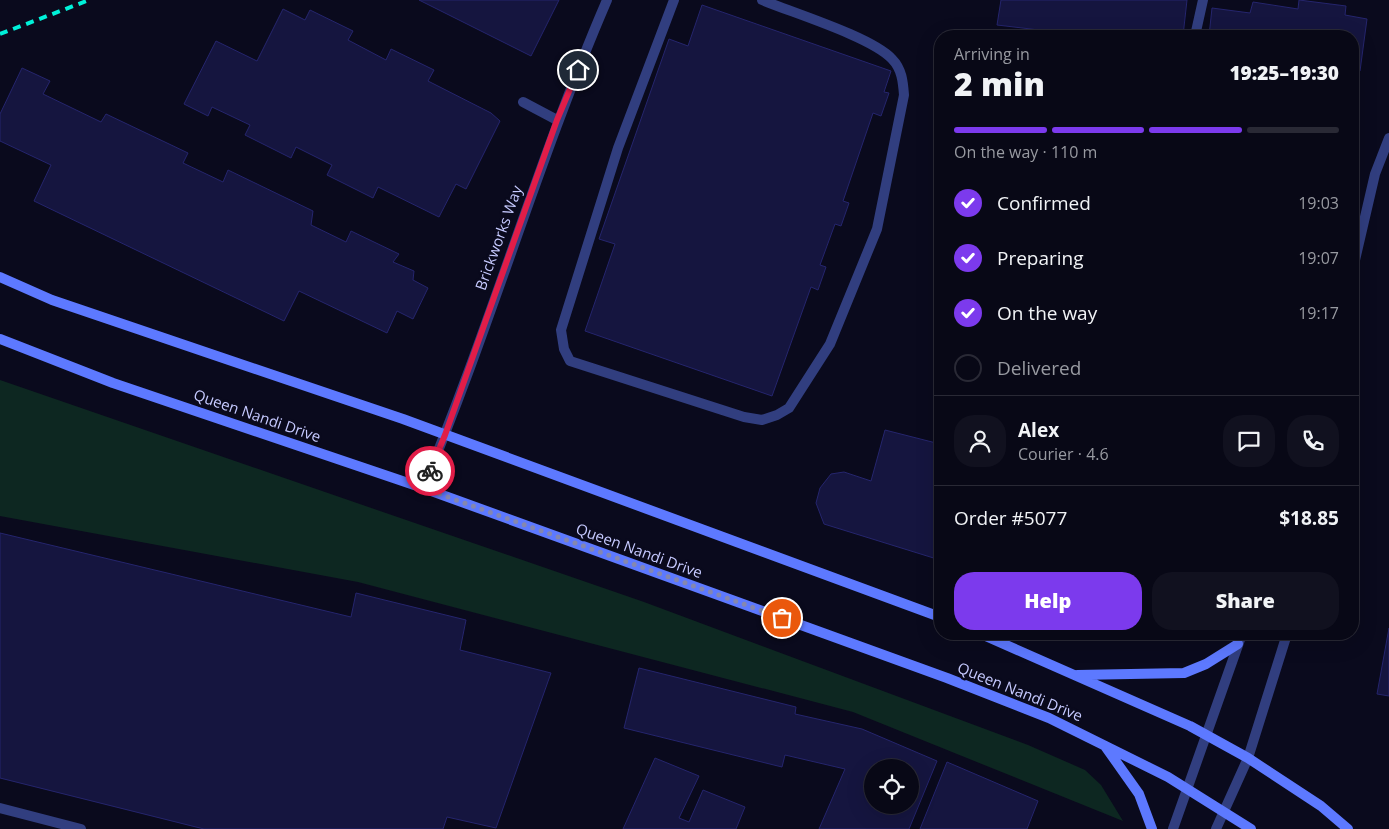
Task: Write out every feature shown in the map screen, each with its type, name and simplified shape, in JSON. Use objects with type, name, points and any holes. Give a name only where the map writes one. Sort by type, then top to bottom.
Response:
[{"type":"main road","points":[[0,277],[52,300],[290,380],[445,435],[934,615]]},
{"type":"main road","name":"Queen Nandi Drive","points":[[0,339],[113,383],[423,488],[947,678],[1049,718],[1102,743],[1188,789],[1251,829]]},
{"type":"main road","points":[[995,640],[1190,726],[1248,758],[1321,806],[1348,829]]},
{"type":"main road","points":[[1074,675],[1184,672],[1206,664],[1238,644]]},
{"type":"main road","points":[[1102,743],[1139,794],[1152,829]]},
{"type":"lane","name":"Brickworks Way","points":[[423,488],[445,435],[557,120],[607,0]]},
{"type":"lane","points":[[674,0],[618,148],[561,330],[564,349],[570,361],[744,417],[762,420],[777,415],[789,408],[830,344],[878,229],[904,95],[903,80],[898,68],[893,60],[877,46],[762,0]]},
{"type":"lane","points":[[1196,30],[1203,0]]},
{"type":"lane","points":[[523,102],[557,120]]},
{"type":"lane","points":[[1359,244],[1376,174],[1389,138]]},
{"type":"lane","points":[[1173,829],[1240,640]]},
{"type":"lane","points":[[1216,829],[1248,758],[1285,640]]},
{"type":"lane","points":[[0,808],[81,829]]},
{"type":"green space","points":[[0,380],[644,602],[1028,745],[1085,770],[1101,785],[1123,821],[853,712],[358,582],[0,516]]},
{"type":"building","points":[[419,0],[559,0],[531,56]]},
{"type":"building","points":[[1001,0],[1187,0],[1184,30],[1039,30],[997,25]]},
{"type":"building","points":[[1299,0],[1346,6],[1345,15],[1367,19],[1360,71],[1359,30],[1210,30],[1212,8],[1250,13],[1253,2],[1298,9]]},
{"type":"building","points":[[702,5],[891,71],[884,92],[889,93],[881,116],[873,113],[843,201],[849,203],[841,226],[835,224],[820,265],[826,267],[818,290],[811,287],[772,396],[585,331],[615,244],[599,239],[669,39],[688,46]]},
{"type":"building","points":[[283,9],[305,20],[310,10],[353,31],[348,40],[386,60],[391,49],[434,70],[428,81],[491,113],[500,121],[466,189],[456,184],[439,217],[378,187],[373,198],[327,175],[332,165],[296,147],[291,158],[245,135],[250,125],[212,107],[208,116],[184,104],[216,41],[257,61]]},
{"type":"building","points":[[22,68],[50,81],[43,94],[101,122],[106,114],[188,153],[183,163],[223,182],[228,170],[313,211],[311,225],[346,242],[351,231],[399,254],[393,262],[414,271],[413,280],[428,288],[413,319],[397,311],[387,333],[299,291],[284,321],[34,201],[51,165],[0,141],[0,114]]},
{"type":"building","points":[[885,430],[934,442],[934,558],[824,524],[816,503],[820,488],[831,474],[844,472],[871,481]]},
{"type":"building","points":[[0,533],[351,617],[356,593],[466,620],[460,650],[551,673],[496,828],[447,817],[443,829],[204,829],[0,778]]},
{"type":"building","points":[[1389,628],[1389,696],[1377,694]]},
{"type":"building","points":[[639,668],[796,707],[795,714],[862,729],[937,761],[919,805],[919,759],[864,759],[864,814],[915,814],[909,829],[819,829],[845,769],[785,755],[782,767],[624,728]]},
{"type":"building","points":[[655,758],[699,776],[679,818],[689,822],[703,790],[745,807],[736,829],[623,829]]},
{"type":"building","points":[[947,762],[1038,801],[1027,829],[920,829]]},
{"type":"railway","points":[[0,34],[89,0]]},
{"type":"way so far","points":[[430,471],[423,488],[782,618]]},
{"type":"route","points":[[430,471],[445,435],[557,120],[578,70]]}]
